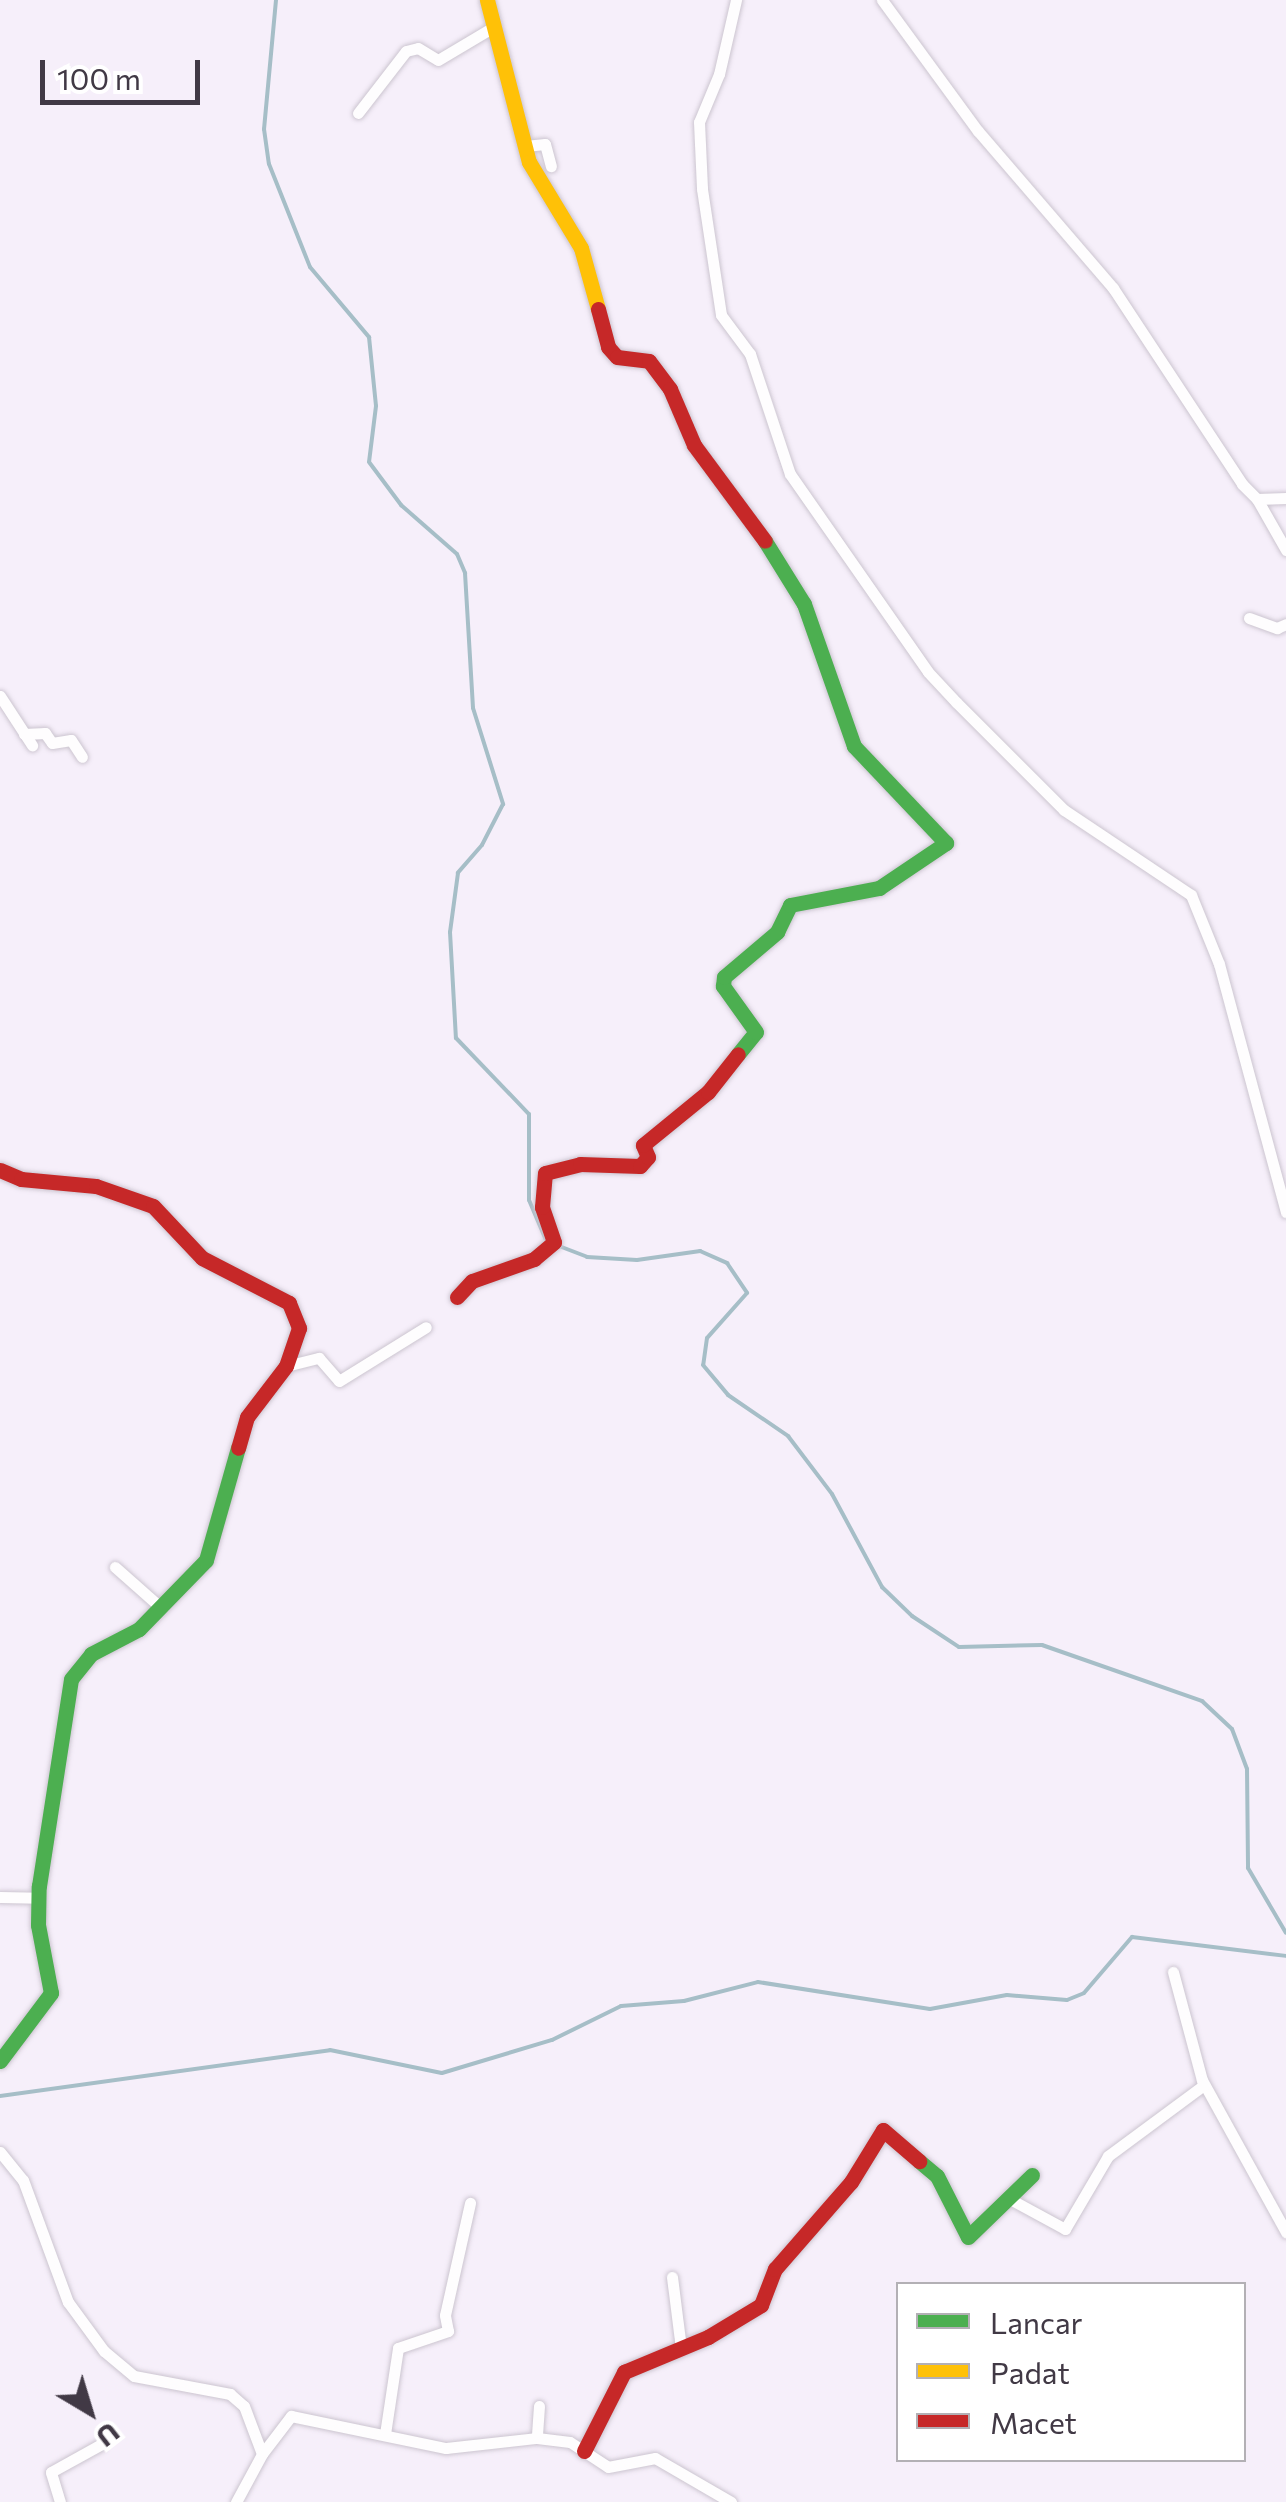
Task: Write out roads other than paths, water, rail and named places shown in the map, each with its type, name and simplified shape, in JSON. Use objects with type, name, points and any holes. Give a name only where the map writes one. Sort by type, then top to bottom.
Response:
[{"type":"street","points":[[457,1297],[472,1281],[534,1259],[554,1242],[542,1207],[545,1173],[580,1164],[640,1166],[648,1157],[644,1146],[708,1092],[756,1032],[723,986],[724,977],[777,932],[790,904],[879,888],[946,843],[854,746],[804,604],[748,513],[694,445],[662,377],[649,361],[610,350],[582,248],[537,182],[492,28],[488,0]]},
{"type":"street","points":[[736,0],[720,74],[700,122],[702,189],[720,315],[750,354],[790,474],[928,672],[1064,810],[1171,877],[1194,900],[1223,975],[1286,1212]]},
{"type":"street","points":[[882,0],[978,131],[1114,288],[1235,476],[1257,498],[1286,550]]},
{"type":"street","points":[[358,113],[406,51],[418,48],[438,60],[492,28]]},
{"type":"street","points":[[525,146],[545,144],[551,166]]},
{"type":"street","points":[[1257,498],[1286,498]]},
{"type":"street","points":[[1249,618],[1278,628],[1286,624]]},
{"type":"street","points":[[0,696],[32,746]]},
{"type":"street","points":[[24,734],[42,732],[52,743],[71,740],[82,757]]},
{"type":"street","points":[[0,1170],[20,1179],[96,1186],[158,1209],[213,1266],[289,1303],[299,1328],[286,1366],[248,1417],[209,1556],[129,1637],[91,1654],[71,1679],[39,1898],[51,1993],[2,2056]]},
{"type":"street","points":[[286,1366],[319,1358],[338,1381],[426,1327]]},
{"type":"street","points":[[115,1567],[160,1607]]},
{"type":"street","points":[[0,1897],[39,1898]]},
{"type":"street","points":[[1173,1972],[1203,2082],[1285,2228]]},
{"type":"street","points":[[1008,2198],[1065,2229],[1108,2156],[1203,2082]]},
{"type":"street","points":[[584,2451],[617,2380],[761,2305],[775,2268],[851,2182],[883,2130],[937,2176],[968,2237],[1032,2175]]},
{"type":"street","points":[[0,2152],[24,2180],[64,2294],[94,2339],[134,2376],[237,2398],[257,2428],[262,2454]]},
{"type":"street","points":[[385,2434],[398,2348],[448,2331],[445,2315],[470,2203]]},
{"type":"street","points":[[672,2277],[681,2348]]},
{"type":"street","points":[[536,2438],[539,2406]]},
{"type":"street","points":[[236,2502],[262,2454],[291,2416],[446,2448],[536,2438],[584,2451],[608,2468],[655,2458],[731,2502]]},
{"type":"street","points":[[55,2499],[53,2470],[100,2445]]},
{"type":"waterway","points":[[276,0],[264,129],[269,164],[310,267],[369,337],[376,406],[369,462],[401,505],[457,554],[465,573],[473,708],[503,804],[482,845],[458,873],[450,932],[456,1038],[529,1114],[529,1200],[546,1240]]},
{"type":"waterway","points":[[559,1246],[587,1257],[637,1260],[700,1251],[727,1263],[747,1293],[707,1338],[703,1365],[728,1395],[788,1436],[832,1494],[882,1587],[912,1616],[959,1647],[1042,1645],[1202,1701],[1232,1729],[1247,1769],[1248,1868],[1286,1933]]},
{"type":"waterway","points":[[0,2096],[330,2050],[442,2073],[552,2040],[621,2006],[684,2001],[758,1982],[930,2009],[1007,1995],[1067,2000],[1084,1993],[1132,1937],[1286,1956]]}]
